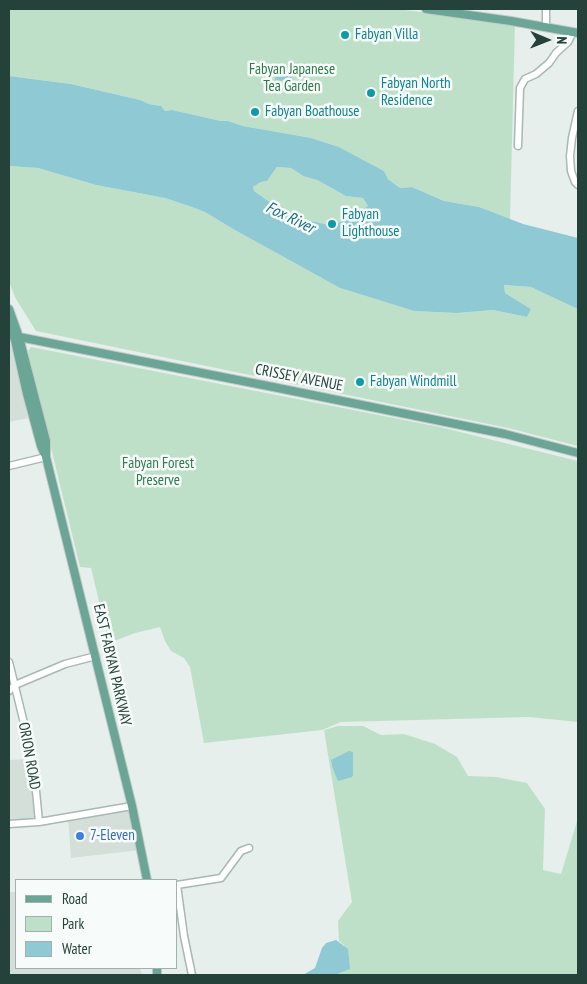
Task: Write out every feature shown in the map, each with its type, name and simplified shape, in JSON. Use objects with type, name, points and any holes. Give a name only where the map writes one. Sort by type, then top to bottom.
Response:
[{"type":"main road","points":[[426,9],[457,11],[576,32]]},
{"type":"main road","points":[[9,309],[14,336]]},
{"type":"main road","points":[[9,323],[14,336]]},
{"type":"main road","name":"CRISSEY AVENUE","points":[[14,336],[505,434],[578,453]]},
{"type":"main road","name":"EAST FABYAN PARKWAY","points":[[14,336],[96,656],[132,806],[147,879]]},
{"type":"street","points":[[546,9],[546,26]]},
{"type":"street","points":[[518,146],[520,88],[525,79],[536,74],[549,63],[576,32]]},
{"type":"street","points":[[578,111],[570,156],[571,171],[578,185]]},
{"type":"street","points":[[9,466],[46,457]]},
{"type":"street","points":[[9,690],[15,685],[65,664],[96,656]]},
{"type":"street","name":"ORION ROAD","points":[[9,662],[33,760],[39,822]]},
{"type":"street","points":[[9,824],[39,822],[132,806]]},
{"type":"street","points":[[178,885],[221,878],[241,851],[249,848]]},
{"type":"street","points":[[178,898],[192,975]]},
{"type":"shaded area","points":[[9,342],[28,418],[9,422]]},
{"type":"shaded area","points":[[30,759],[37,820],[9,822],[9,760]]},
{"type":"shaded area","points":[[131,807],[140,850],[71,858],[68,818]]},
{"type":"shaded area","points":[[9,892],[15,892],[15,969],[140,969],[142,975],[9,975]]},
{"type":"green space","name":"Fabyan Japanese Tea Garden","points":[[9,9],[396,9],[515,23],[510,220],[479,207],[444,201],[412,187],[400,188],[388,179],[384,171],[339,147],[311,138],[243,126],[228,121],[172,110],[165,111],[161,106],[71,84],[9,76]]},
{"type":"green space","points":[[9,166],[38,168],[96,185],[165,198],[192,207],[205,212],[340,288],[414,311],[457,313],[493,310],[527,317],[531,309],[505,293],[504,285],[531,287],[548,294],[578,309],[578,446],[508,428],[36,331],[16,299],[9,282]]},
{"type":"green space","points":[[277,167],[291,168],[303,176],[317,180],[346,196],[363,198],[368,206],[333,226],[294,217],[254,191],[253,187],[267,181]]},
{"type":"green space","name":"Fabyan Forest Preserve","points":[[31,347],[440,427],[578,461],[578,722],[529,717],[341,722],[322,730],[204,743],[190,667],[184,658],[171,651],[160,627],[135,633],[109,643],[91,568],[80,567],[29,357],[28,351]]},
{"type":"green space","points":[[338,726],[363,726],[381,735],[404,734],[435,744],[457,757],[468,776],[496,777],[527,783],[545,809],[543,870],[561,874],[578,818],[578,975],[335,975],[347,970],[344,945],[339,941],[338,921],[352,902],[324,730]]},
{"type":"water","points":[[289,73],[293,80],[290,88],[295,90],[299,88],[297,92],[280,88],[280,83],[287,82],[288,78],[280,81],[275,80],[276,75],[283,77]]},
{"type":"water","name":"Fox River","points":[[9,76],[71,84],[161,106],[165,111],[172,110],[228,121],[243,126],[311,138],[339,147],[384,171],[388,179],[400,188],[412,187],[444,201],[479,207],[523,224],[578,238],[578,309],[531,287],[504,285],[505,293],[531,309],[527,317],[493,310],[457,313],[414,311],[340,288],[205,212],[192,207],[165,198],[96,185],[38,168],[9,166]],"holes":[[[277,167],[291,168],[303,176],[317,180],[346,196],[363,198],[368,206],[333,226],[294,217],[254,191],[253,187],[267,181]]]},
{"type":"water","points":[[349,751],[353,752],[353,775],[338,781],[331,760]]},
{"type":"water","points":[[336,940],[348,949],[350,969],[335,975],[303,975],[315,968],[322,948],[326,943]]},
{"type":"place","name":"Fabyan Villa","points":[[345,35]]},
{"type":"place","name":"Fabyan North Residence","points":[[371,93]]},
{"type":"place","name":"Fabyan Boathouse","points":[[255,112]]},
{"type":"place","name":"Fabyan Lighthouse","points":[[332,224]]},
{"type":"place","name":"Fabyan Windmill","points":[[360,382]]},
{"type":"place","name":"7-Eleven","points":[[80,836]]}]
